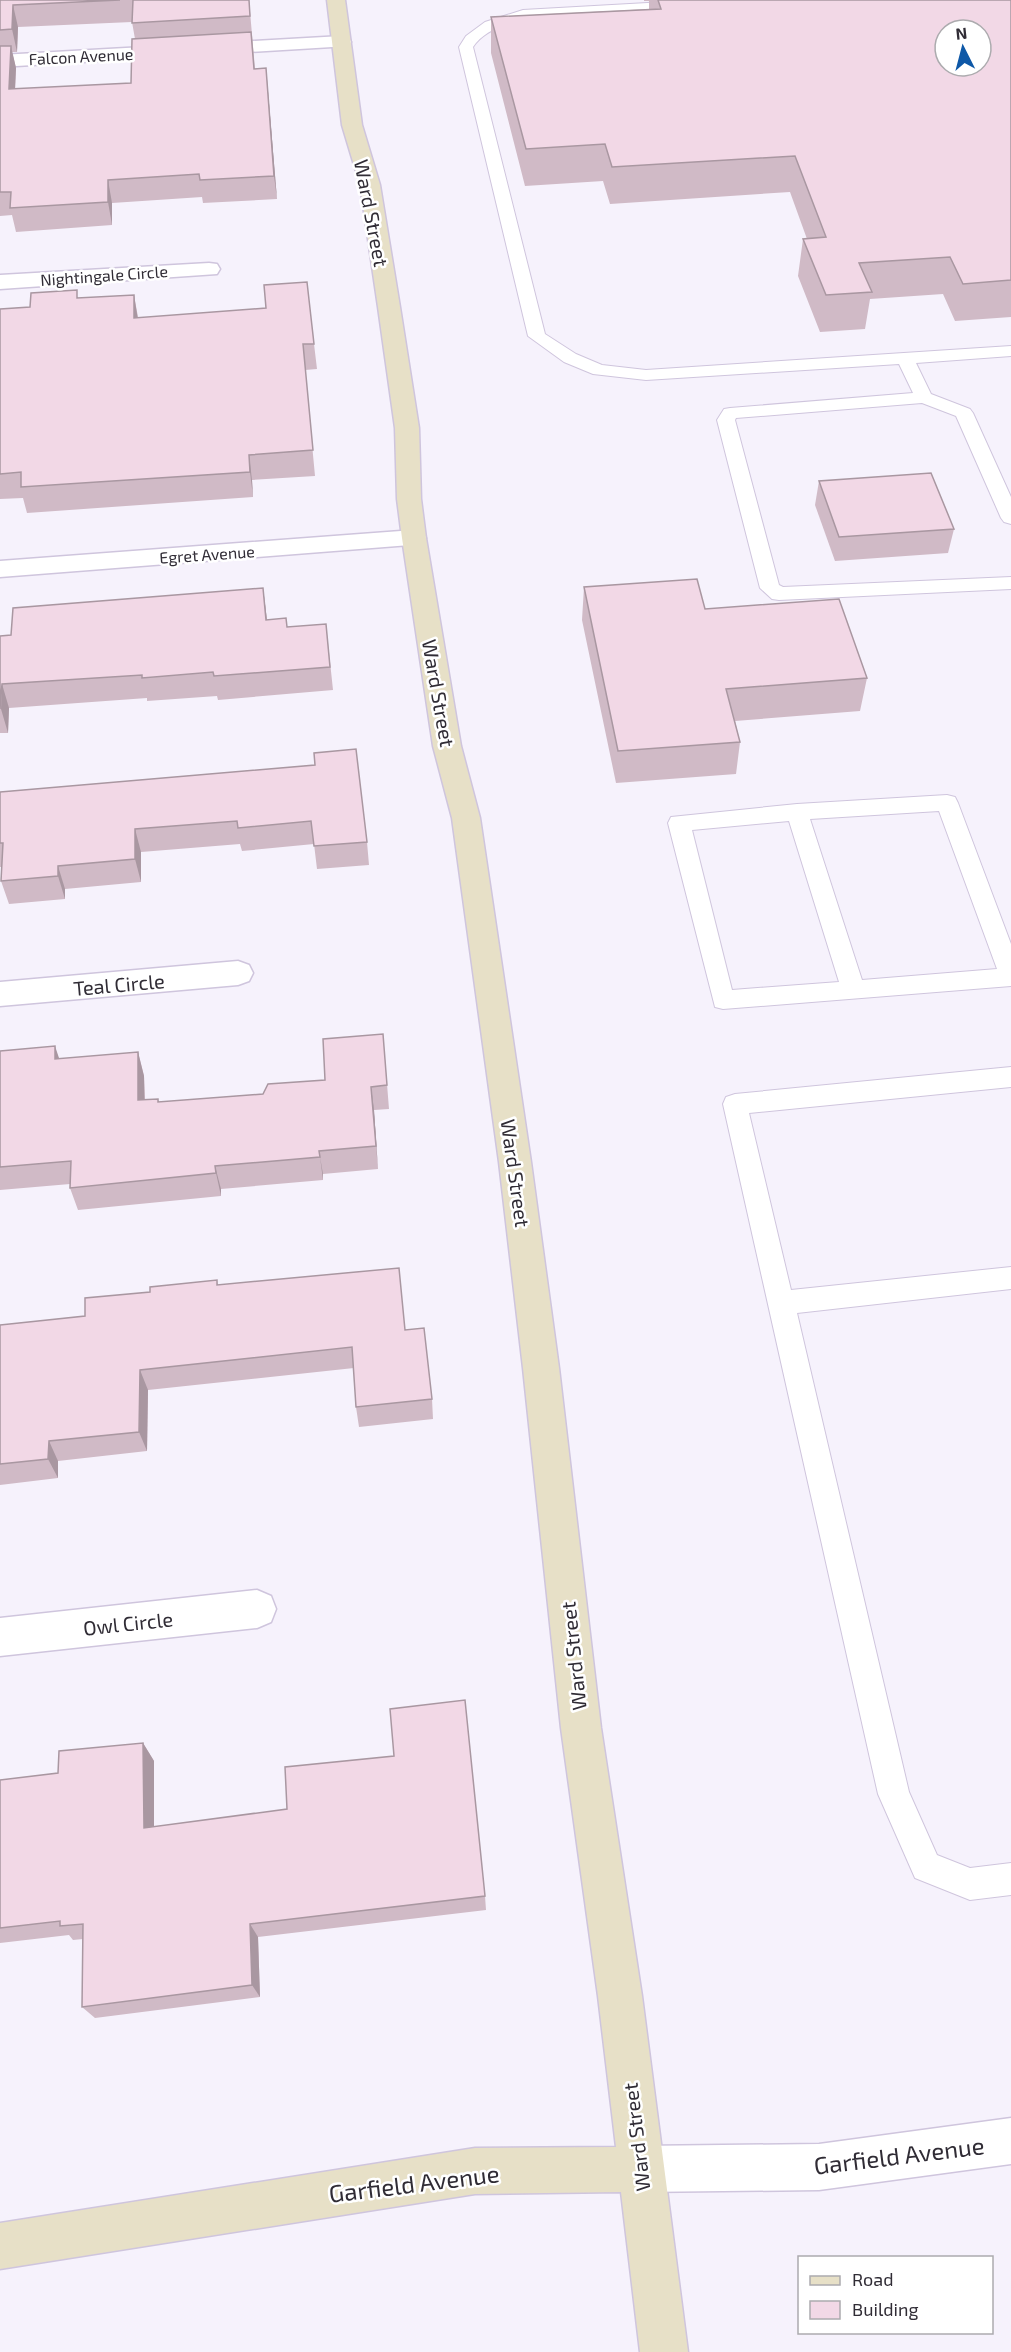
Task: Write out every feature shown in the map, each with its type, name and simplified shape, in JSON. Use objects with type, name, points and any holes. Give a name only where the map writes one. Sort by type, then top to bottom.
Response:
[{"type":"street","name":"Ward Street","points":[[336,0],[352,125],[370,184],[407,428],[409,499],[414,538],[447,746],[466,818],[515,1162],[542,1368],[581,1728],[620,1996],[664,2352]]},
{"type":"street","name":"Falcon Avenue","points":[[0,61],[342,42]]},
{"type":"street","name":"Nightingale Circle","points":[[0,282],[209,269]]},
{"type":"street","name":"Egret Avenue","points":[[0,569],[414,538]]},
{"type":"street","name":"Teal Circle","points":[[0,994],[238,973]]},
{"type":"street","name":"Owl Circle","points":[[0,1638],[256,1609]]},
{"type":"street","name":"Garfield Avenue","points":[[0,2246],[475,2170],[819,2167],[1011,2141]]},
{"type":"lane","points":[[705,4],[624,4],[524,14],[489,25],[471,39],[466,48],[537,336],[570,358],[599,370],[646,375],[1011,351]]},
{"type":"lane","points":[[904,358],[924,397]]},
{"type":"lane","points":[[1011,518],[964,412],[924,397],[730,413],[726,420],[770,588],[779,594],[1011,583]]},
{"type":"lane","points":[[947,803],[1011,976],[723,1000],[679,823],[797,812],[947,803]]},
{"type":"lane","points":[[797,812],[853,989]]},
{"type":"lane","points":[[1011,1077],[735,1104],[894,1794],[926,1868],[970,1884],[1011,1879]]},
{"type":"lane","points":[[781,1303],[1011,1278]]},
{"type":"building","points":[[0,0],[120,0],[13,5],[12,29],[0,30]]},
{"type":"building","points":[[133,0],[249,0],[250,16],[132,23]]},
{"type":"building","points":[[658,0],[1011,0],[1011,280],[963,284],[950,257],[859,263],[872,292],[826,295],[803,239],[826,237],[795,156],[612,167],[605,144],[526,149],[491,17],[661,9]]},
{"type":"building","points":[[251,32],[254,69],[266,68],[274,176],[200,180],[199,174],[108,180],[108,202],[10,208],[11,192],[0,192],[0,46],[11,46],[9,89],[131,83],[132,39]]},
{"type":"building","points":[[307,282],[314,344],[303,344],[313,450],[249,455],[250,472],[21,487],[21,472],[0,474],[0,309],[30,307],[31,293],[77,290],[77,298],[134,295],[134,318],[266,308],[264,285]]},
{"type":"building","points":[[931,473],[954,529],[839,537],[819,481]]},
{"type":"building","points":[[697,579],[705,609],[839,599],[867,678],[726,689],[740,742],[618,751],[584,587]]},
{"type":"building","points":[[263,588],[266,620],[286,618],[287,627],[326,624],[330,667],[214,676],[213,672],[142,678],[142,675],[2,684],[0,709],[0,636],[11,635],[13,608]]},
{"type":"building","points":[[356,749],[367,842],[314,846],[311,821],[238,828],[237,821],[135,829],[135,859],[58,866],[58,876],[1,881],[3,843],[0,843],[0,792],[315,765],[314,753]]},
{"type":"building","points":[[383,1034],[387,1085],[371,1087],[376,1146],[319,1151],[320,1157],[215,1166],[216,1173],[70,1188],[71,1161],[0,1167],[0,1051],[55,1046],[55,1059],[138,1052],[138,1100],[158,1099],[158,1102],[263,1094],[268,1084],[325,1080],[323,1039]]},
{"type":"building","points":[[399,1268],[405,1330],[424,1328],[432,1399],[356,1407],[352,1347],[140,1370],[139,1432],[49,1441],[48,1459],[0,1464],[0,1325],[85,1316],[85,1298],[150,1292],[150,1287],[217,1280],[217,1285]]},
{"type":"building","points":[[465,1700],[485,1896],[250,1924],[252,1985],[82,2007],[83,1924],[60,1926],[60,1921],[0,1928],[0,1780],[58,1773],[59,1751],[143,1743],[144,1828],[287,1809],[285,1767],[394,1756],[390,1709]]}]
